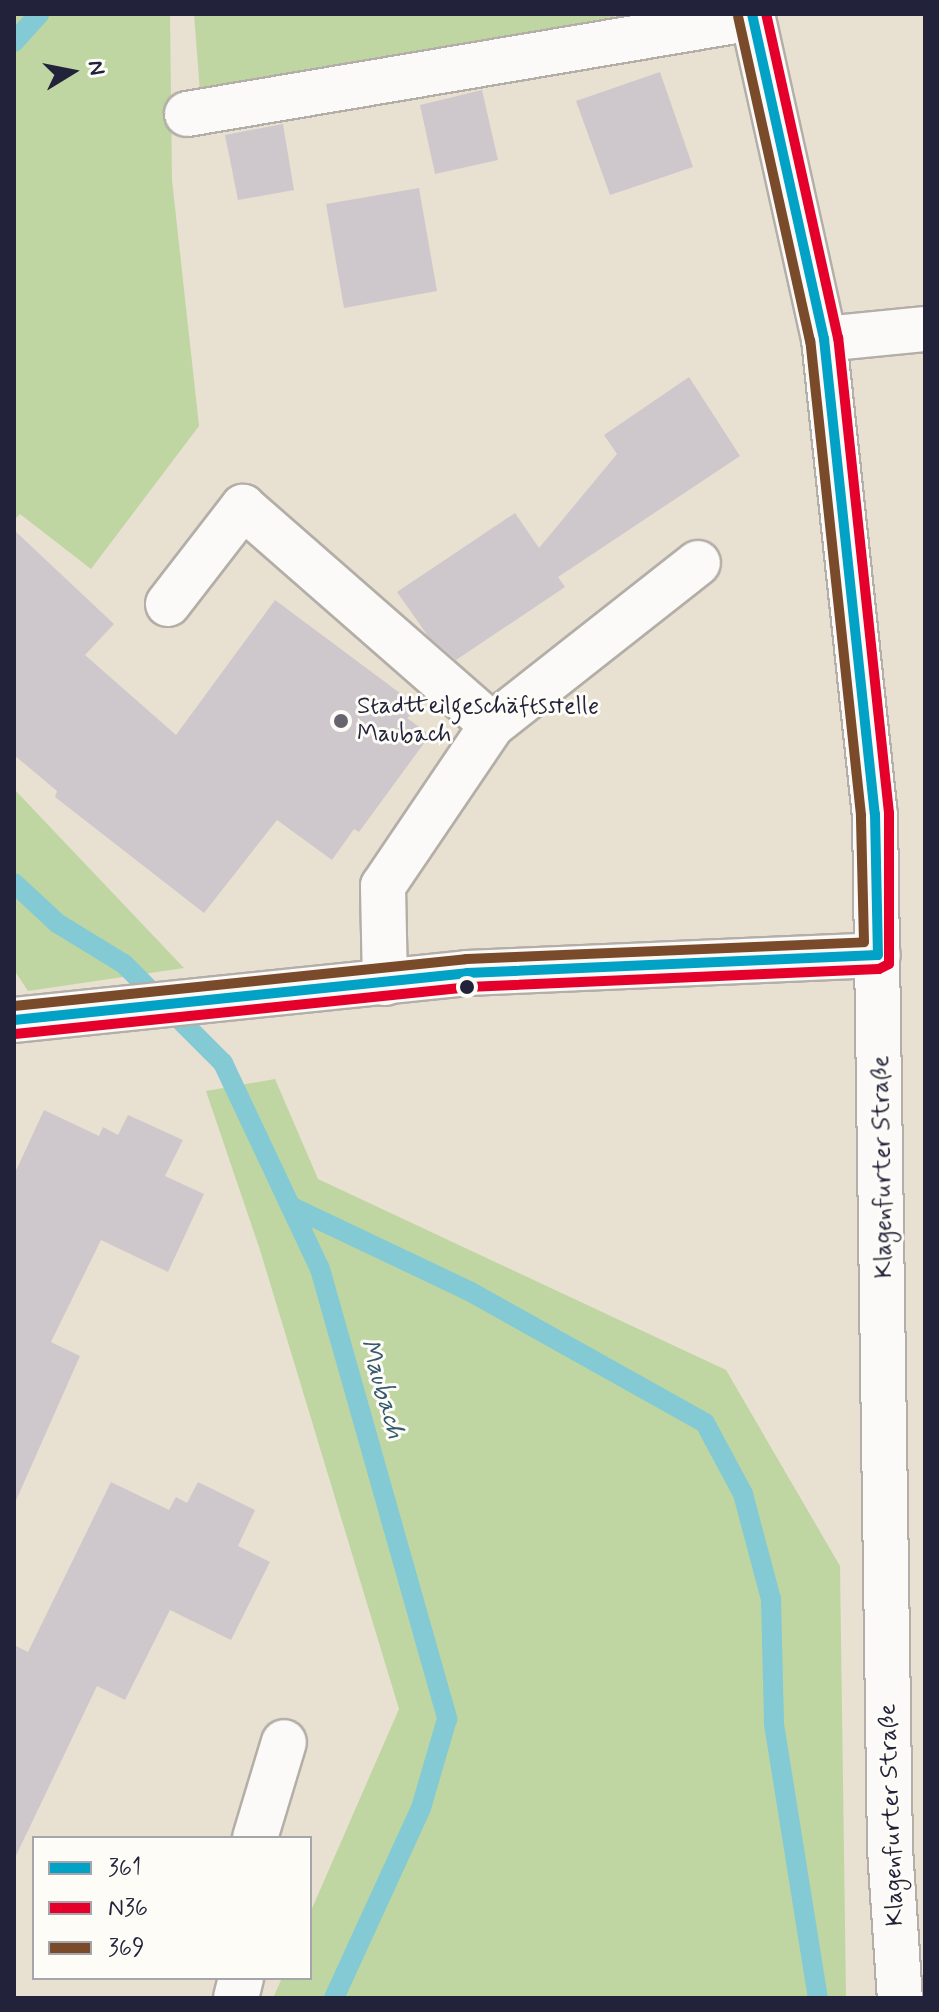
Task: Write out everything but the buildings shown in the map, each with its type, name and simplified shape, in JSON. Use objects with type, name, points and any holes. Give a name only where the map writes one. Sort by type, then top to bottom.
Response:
[{"type":"street","points":[[187,114],[752,16]]},
{"type":"street","name":"Klagenfurter Straße","points":[[752,16],[824,339],[875,814],[890,1849],[900,1998]]},
{"type":"street","points":[[824,339],[925,329]]},
{"type":"street","points":[[168,604],[243,507],[492,725]]},
{"type":"street","points":[[385,983],[383,886],[492,725],[698,563]]},
{"type":"street","points":[[14,1020],[100,1008],[467,973],[878,955]]},
{"type":"street","points":[[256,1836],[284,1742]]},
{"type":"green space","points":[[14,14],[170,14],[172,180],[199,426],[91,569],[20,514],[14,520]]},
{"type":"green space","points":[[194,14],[629,14],[200,92]]},
{"type":"green space","points":[[14,789],[184,968],[28,991],[14,970]]},
{"type":"green space","points":[[275,1079],[318,1179],[726,1370],[840,1566],[846,1998],[273,1998],[281,1980],[312,1980],[312,1908],[399,1709],[260,1250],[206,1091]]},
{"type":"waterway","name":"Maubach","points":[[14,42],[39,14]]},
{"type":"waterway","name":"Maubach","points":[[14,883],[57,923],[124,964],[223,1063],[320,1269],[447,1719],[421,1808],[334,1998]]},
{"type":"waterway","points":[[290,1206],[469,1291],[705,1423],[743,1494],[771,1599],[774,1724],[818,1998]]},
{"type":"transit line","name":"361","points":[[752,14],[824,339],[875,814],[878,955]]},
{"type":"transit line","name":"N36","points":[[15,1034],[468,987],[879,969],[889,964],[889,813],[838,338],[766,14]]},
{"type":"transit line","name":"369","points":[[14,1006],[466,959],[864,942],[861,815],[810,341],[738,17]]},
{"type":"transit line","name":"361","points":[[14,1020],[467,973],[878,955]]},
{"type":"place","name":"Stadtteilgeschäftsstelle Maubach","points":[[341,721]]}]
